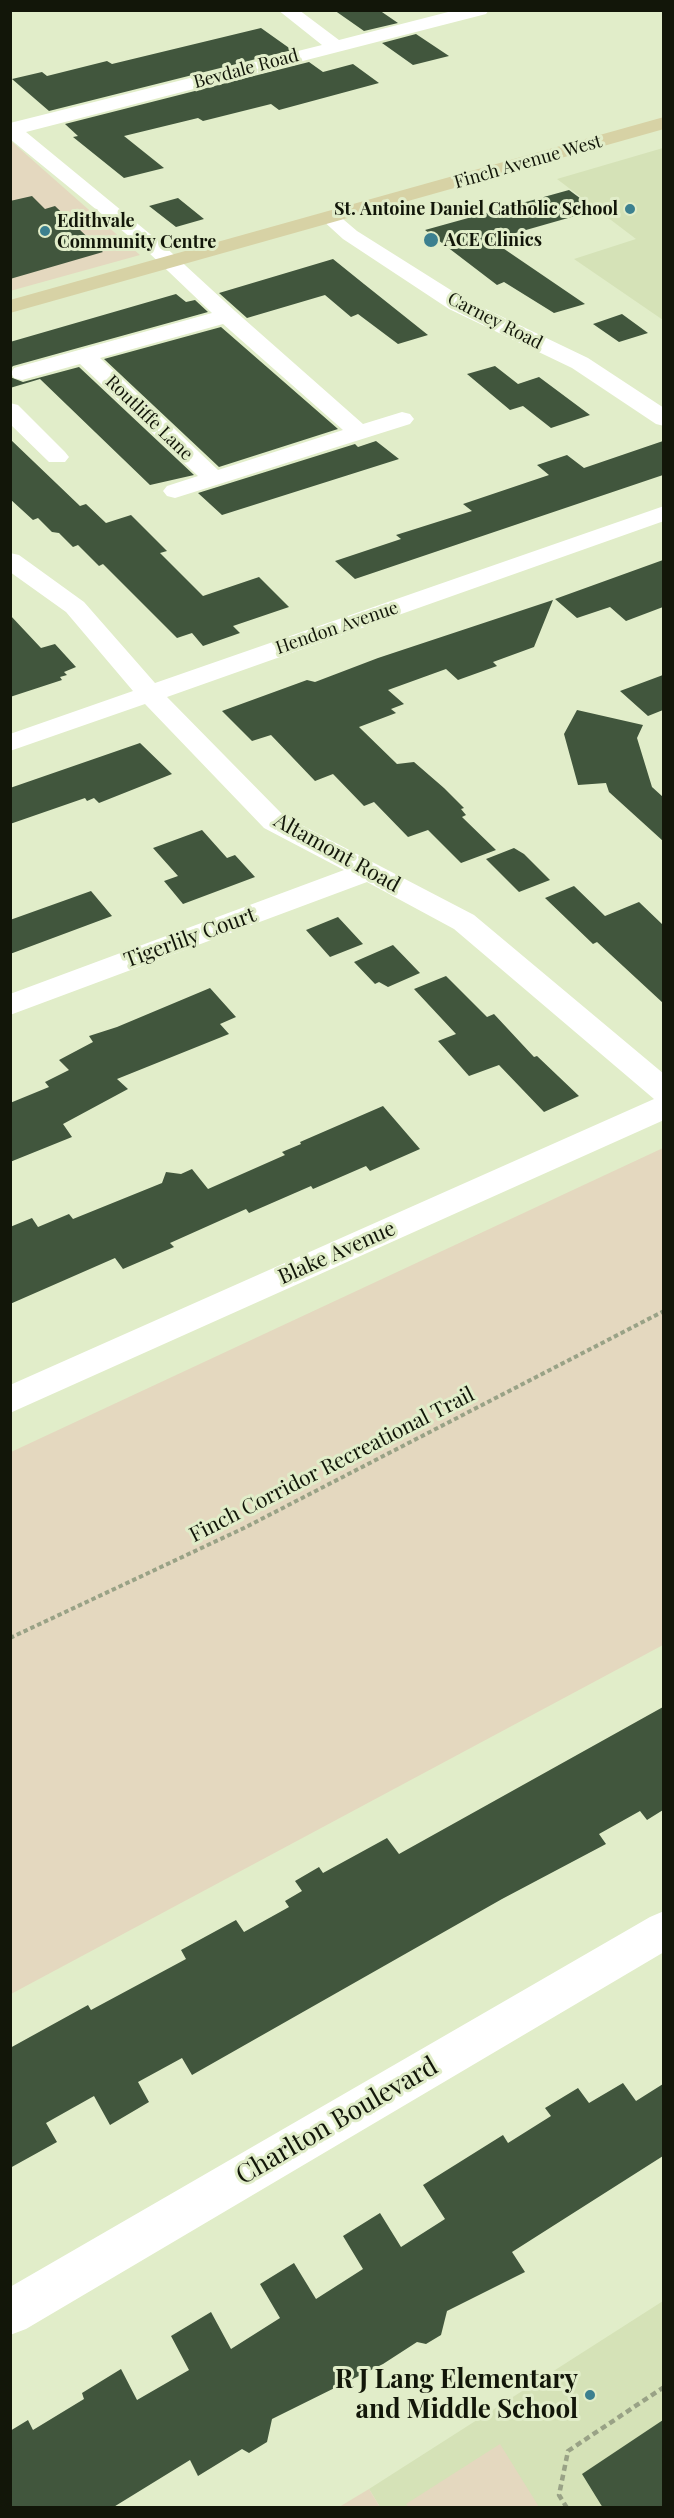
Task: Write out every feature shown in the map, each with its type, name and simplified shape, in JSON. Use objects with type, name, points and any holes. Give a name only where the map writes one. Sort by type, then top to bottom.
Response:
[{"type":"main road","name":"Finch Avenue West","points":[[10,308],[663,123]]},
{"type":"street","points":[[287,10],[335,46]]},
{"type":"street","name":"Bevdale Road","points":[[11,130],[480,10]]},
{"type":"street","points":[[11,130],[154,247],[227,316],[360,432]]},
{"type":"street","name":"Carney Road","points":[[330,218],[350,235],[457,304],[580,363],[663,419]]},
{"type":"street","name":"Routliffe Lane","points":[[22,373],[227,316]]},
{"type":"street","name":"Routliffe Lane","points":[[85,356],[214,479]]},
{"type":"street","points":[[10,410],[57,457]]},
{"type":"street","name":"Routliffe Lane","points":[[175,491],[402,419]]},
{"type":"street","name":"Hendon Avenue","points":[[10,743],[663,513]]},
{"type":"street","name":"Altamont Road","points":[[10,560],[75,607],[151,694],[274,822],[464,922],[663,1091]]},
{"type":"street","name":"Tigerlily Court","points":[[10,1005],[370,871]]},
{"type":"street","name":"Blake Avenue","points":[[10,1400],[663,1107]]},
{"type":"street","name":"Charlton Boulevard","points":[[10,2313],[663,1930]]},
{"type":"path","name":"Finch Corridor Recreational Trail","points":[[10,1638],[244,1528],[663,1311]]},
{"type":"path","points":[[567,2508],[559,2495],[568,2451],[663,2387]]},
{"type":"shaded area","points":[[11,141],[140,255],[10,291]]},
{"type":"shaded area","name":"St. Antoine Daniel Catholic School","points":[[664,148],[663,320],[574,259],[636,239],[557,179]]},
{"type":"shaded area","points":[[663,1148],[663,1645],[11,1994],[11,1452]]},
{"type":"shaded area","name":"R J Lang Elementary and Middle School","points":[[663,2301],[663,2507],[380,2507],[369,2489]]},
{"type":"shaded area","points":[[500,2444],[539,2507],[408,2507],[406,2504]]},
{"type":"shaded area","points":[[369,2489],[380,2507],[339,2507]]},
{"type":"building","points":[[334,10],[379,10],[398,23],[364,31]]},
{"type":"building","points":[[261,28],[292,50],[49,111],[12,79],[42,72],[47,76],[107,61],[112,64]]},
{"type":"building","points":[[416,34],[449,56],[413,65],[382,43]]},
{"type":"building","points":[[309,62],[323,72],[353,64],[379,83],[279,110],[271,104],[203,121],[198,118],[124,136],[164,168],[124,178],[73,137],[78,136],[65,124]]},
{"type":"building","points":[[569,190],[596,210],[491,240],[585,304],[554,313],[504,282],[497,285],[425,230]]},
{"type":"building","name":"Edithvale Community Centre","points":[[32,196],[45,209],[55,206],[103,252],[10,279],[10,201]]},
{"type":"building","points":[[178,198],[204,219],[176,227],[149,206]]},
{"type":"building","points":[[333,259],[428,335],[398,344],[358,314],[351,317],[325,295],[247,318],[219,293]]},
{"type":"building","points":[[176,294],[186,302],[195,300],[208,312],[13,366],[10,369],[10,342]]},
{"type":"building","points":[[622,314],[648,333],[619,342],[593,324]]},
{"type":"building","points":[[221,327],[338,429],[219,467],[104,359]]},
{"type":"building","points":[[495,366],[518,384],[539,377],[590,415],[551,428],[523,406],[510,410],[467,374]]},
{"type":"building","points":[[79,367],[194,475],[150,485],[40,379],[10,388],[10,377],[23,382]]},
{"type":"building","points":[[10,439],[80,506],[86,504],[106,523],[131,515],[167,551],[160,553],[203,596],[259,577],[289,607],[233,626],[240,633],[203,646],[192,633],[177,638],[103,564],[99,566],[78,545],[73,547],[59,533],[52,532],[38,518],[33,520],[10,499]]},
{"type":"building","points":[[376,441],[399,459],[222,515],[198,493],[355,444],[358,447]]},
{"type":"building","points":[[663,441],[663,475],[355,579],[335,561],[401,539],[396,535],[472,511],[463,504],[549,475],[537,465],[567,455],[584,468]]},
{"type":"building","points":[[663,560],[663,607],[626,621],[610,607],[577,618],[555,599]]},
{"type":"building","points":[[553,600],[534,647],[493,662],[497,666],[458,680],[446,669],[388,690],[404,704],[391,709],[396,713],[359,727],[397,764],[414,762],[444,788],[464,808],[461,809],[466,815],[462,817],[496,850],[461,863],[428,830],[408,837],[374,802],[364,806],[333,774],[315,781],[271,735],[252,741],[222,711],[307,680],[315,682],[378,658]]},
{"type":"building","points":[[10,615],[41,648],[55,644],[76,667],[64,672],[67,675],[60,677],[62,680],[10,697]]},
{"type":"building","points":[[663,675],[663,710],[648,716],[620,691]]},
{"type":"building","points":[[577,710],[643,725],[637,738],[652,787],[663,797],[663,841],[609,792],[606,783],[578,785],[564,734]]},
{"type":"building","points":[[140,743],[172,774],[99,803],[94,798],[87,801],[85,798],[10,824],[10,788]]},
{"type":"building","points":[[202,830],[227,858],[235,855],[255,877],[183,904],[164,881],[178,876],[153,848]]},
{"type":"building","points":[[514,848],[524,854],[550,880],[519,892],[486,859]]},
{"type":"building","points":[[574,886],[605,916],[639,902],[663,925],[663,1003],[597,942],[593,944],[545,898]]},
{"type":"building","points":[[91,891],[112,916],[10,954],[10,920]]},
{"type":"building","points":[[338,917],[363,944],[330,957],[306,930]]},
{"type":"building","points":[[393,945],[420,973],[388,987],[379,982],[375,984],[354,962]]},
{"type":"building","points":[[446,976],[487,1017],[494,1014],[534,1057],[537,1056],[579,1096],[544,1112],[499,1065],[469,1076],[438,1041],[456,1034],[414,989]]},
{"type":"building","points":[[210,988],[236,1017],[220,1024],[229,1034],[117,1079],[128,1089],[63,1124],[72,1137],[10,1162],[10,1103],[49,1087],[45,1082],[69,1070],[59,1060],[93,1042],[89,1036],[117,1027]]},
{"type":"building","points":[[383,1106],[420,1149],[370,1171],[366,1166],[313,1189],[311,1186],[249,1213],[246,1209],[170,1243],[174,1247],[123,1269],[115,1258],[10,1304],[10,1227],[32,1218],[38,1227],[69,1214],[73,1219],[162,1183],[166,1172],[181,1174],[192,1169],[208,1189],[285,1155],[282,1152],[301,1144],[300,1142]]},
{"type":"building","points":[[663,1707],[663,1810],[647,1820],[640,1811],[599,1834],[606,1844],[502,1899],[192,2075],[182,2058],[138,2082],[149,2102],[110,2125],[94,2096],[46,2123],[57,2142],[10,2168],[10,2048],[88,2005],[91,2010],[186,1959],[181,1950],[236,1920],[244,1932],[289,1907],[285,1901],[302,1891],[295,1881],[319,1867],[323,1873],[387,1838],[399,1854]]},
{"type":"building","points":[[623,2083],[636,2101],[663,2084],[663,2156],[512,2252],[525,2272],[447,2311],[441,2335],[426,2344],[417,2342],[383,2364],[272,2419],[267,2442],[249,2453],[242,2449],[198,2476],[190,2460],[112,2508],[10,2508],[10,2431],[28,2420],[33,2430],[84,2399],[82,2393],[121,2369],[137,2400],[189,2370],[171,2336],[211,2312],[231,2349],[280,2318],[260,2284],[294,2263],[316,2299],[363,2269],[343,2236],[380,2213],[401,2247],[445,2219],[423,2185],[503,2135],[508,2143],[551,2116],[545,2108],[578,2088],[589,2103]]},
{"type":"building","points":[[663,2420],[663,2508],[603,2508],[582,2474]]},
{"type":"place","name":"St. Antoine Daniel Catholic School","points":[[630,209]]},
{"type":"place","name":"Edithvale Community Centre","points":[[45,231]]},
{"type":"place","name":"ACE Clinics","points":[[431,240]]},
{"type":"place","name":"R J Lang Elementary and Middle School","points":[[590,2395]]}]
